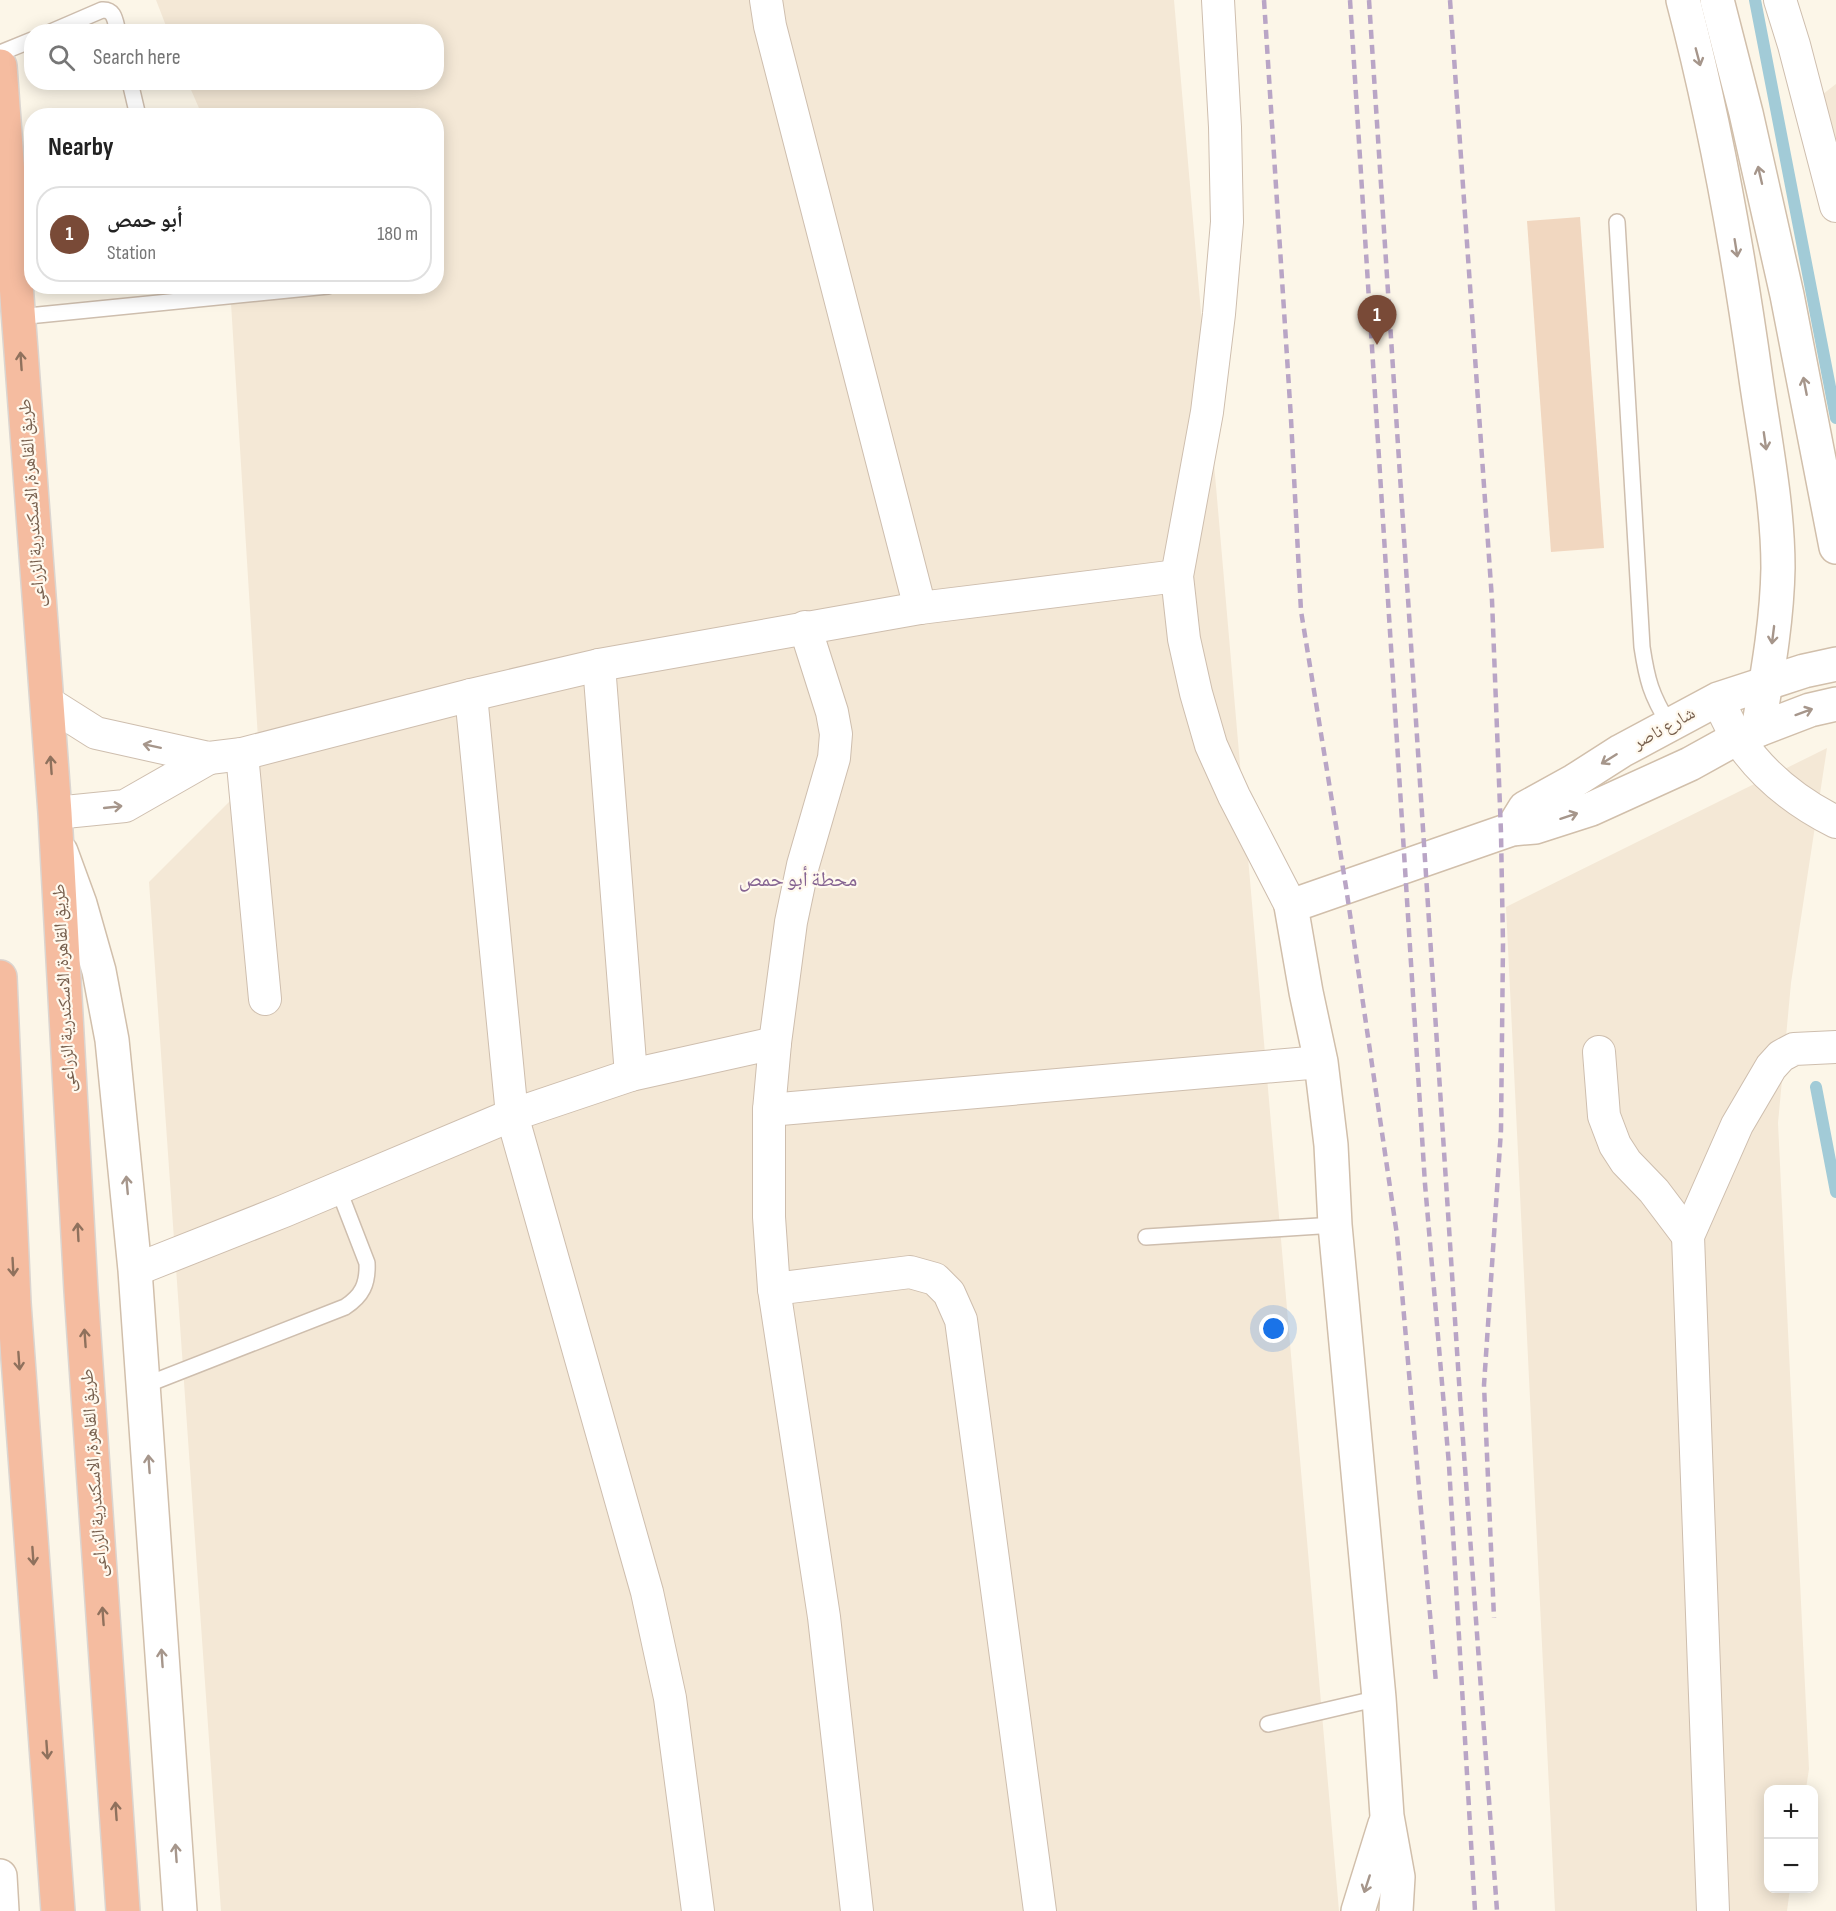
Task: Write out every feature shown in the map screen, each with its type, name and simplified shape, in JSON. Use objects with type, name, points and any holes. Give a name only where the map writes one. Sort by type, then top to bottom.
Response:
[{"type":"highway","name":"طريق القاهرة, الاسكندرية الزراعى","points":[[0,66],[21,221],[18,317],[55,826],[81,1291],[123,1911]]},
{"type":"highway","points":[[0,977],[14,1303],[58,1911]]},
{"type":"street","points":[[766,0],[770,26],[920,608]]},
{"type":"street","points":[[1218,0],[1225,127],[1227,222],[1207,412],[1177,576],[1184,639],[1211,745],[1234,796],[1291,906],[1321,1062],[1331,1144],[1335,1225],[1379,1698],[1387,1816],[1398,1877],[1396,1911]]},
{"type":"street","points":[[1683,0],[1702,72],[1727,189],[1776,519],[1778,566],[1776,613],[1766,683],[1748,734]]},
{"type":"street","points":[[1717,0],[1746,113],[1787,295],[1836,547]]},
{"type":"street","points":[[1780,0],[1836,206]]},
{"type":"street","points":[[46,702],[96,733],[209,758],[242,754],[599,664],[920,608],[1177,576]]},
{"type":"street","points":[[804,627],[832,712],[836,734],[834,758],[803,865],[791,922],[775,1043],[769,1110],[769,1217],[774,1289],[824,1617],[857,1911]]},
{"type":"street","points":[[599,664],[631,1075]]},
{"type":"street","name":"شارع ناصر","points":[[1512,829],[1525,808],[1669,724],[1718,699],[1804,671],[1836,664]]},
{"type":"street","points":[[471,695],[500,1012],[512,1115],[647,1592],[670,1698],[698,1911]]},
{"type":"street","points":[[1718,699],[1748,734],[1763,772],[1802,804],[1836,822]]},
{"type":"street","points":[[1291,906],[1512,829],[1535,827],[1591,809],[1690,764],[1748,734],[1810,710],[1836,704]]},
{"type":"street","points":[[242,754],[265,999]]},
{"type":"street","points":[[180,1911],[135,1270],[112,1040],[99,971],[55,826],[125,806],[209,758]]},
{"type":"street","points":[[135,1270],[512,1115],[631,1075],[775,1043]]},
{"type":"street","points":[[1713,1911],[1688,1236],[1737,1125],[1771,1067],[1781,1056],[1794,1049],[1836,1047]]},
{"type":"street","points":[[1599,1052],[1604,1116],[1616,1145],[1626,1162],[1654,1191],[1688,1236]]},
{"type":"street","points":[[769,1110],[1321,1062]]},
{"type":"street","points":[[774,1289],[909,1272],[934,1280],[949,1293],[961,1320],[1040,1911]]},
{"type":"street","points":[[1358,1911],[1387,1816]]},
{"type":"street","points":[[0,1876],[2,1911]]},
{"type":"lane","points":[[70,24],[107,10],[113,15],[116,24]]},
{"type":"lane","points":[[0,53],[24,43]]},
{"type":"lane","points":[[132,90],[136,108]]},
{"type":"lane","points":[[1617,222],[1642,647],[1647,679],[1654,700],[1669,724]]},
{"type":"lane","points":[[18,317],[248,294]]},
{"type":"lane","points":[[143,1386],[345,1307],[356,1300],[364,1290],[368,1277],[367,1263],[338,1188]]},
{"type":"lane","points":[[1146,1237],[1335,1225]]},
{"type":"lane","points":[[1268,1724],[1379,1698]]},
{"type":"shaded area","points":[[156,0],[1174,0],[1339,1911],[221,1911],[149,882],[260,771],[230,294],[444,294],[444,108],[199,108],[191,90],[444,90],[444,24],[165,24]]},
{"type":"shaded area","points":[[1836,84],[1836,183],[1818,98]]},
{"type":"shaded area","points":[[1827,748],[1791,983],[1778,1123],[1809,1769],[1807,1785],[1764,1785],[1764,1893],[1789,1893],[1787,1911],[1555,1911],[1506,907]]},
{"type":"building","points":[[1580,217],[1604,548],[1551,552],[1527,221]]},
{"type":"waterway","points":[[1755,0],[1836,418]]},
{"type":"waterway","points":[[1816,1087],[1836,1192]]},
{"type":"railway","points":[[1264,0],[1301,611],[1346,887],[1397,1235],[1436,1683]]},
{"type":"railway","points":[[1350,0],[1425,1184],[1449,1465],[1475,1911]]},
{"type":"railway","points":[[1369,0],[1461,1412],[1497,1911]]},
{"type":"railway","points":[[1450,0],[1492,600],[1501,833],[1503,944],[1501,1130],[1484,1385],[1494,1618]]},
{"type":"place","name":"أبو حمص","points":[[1377,345]]},
{"type":"district","name":"محطة أبو حمص","points":[[798,879]]}]
